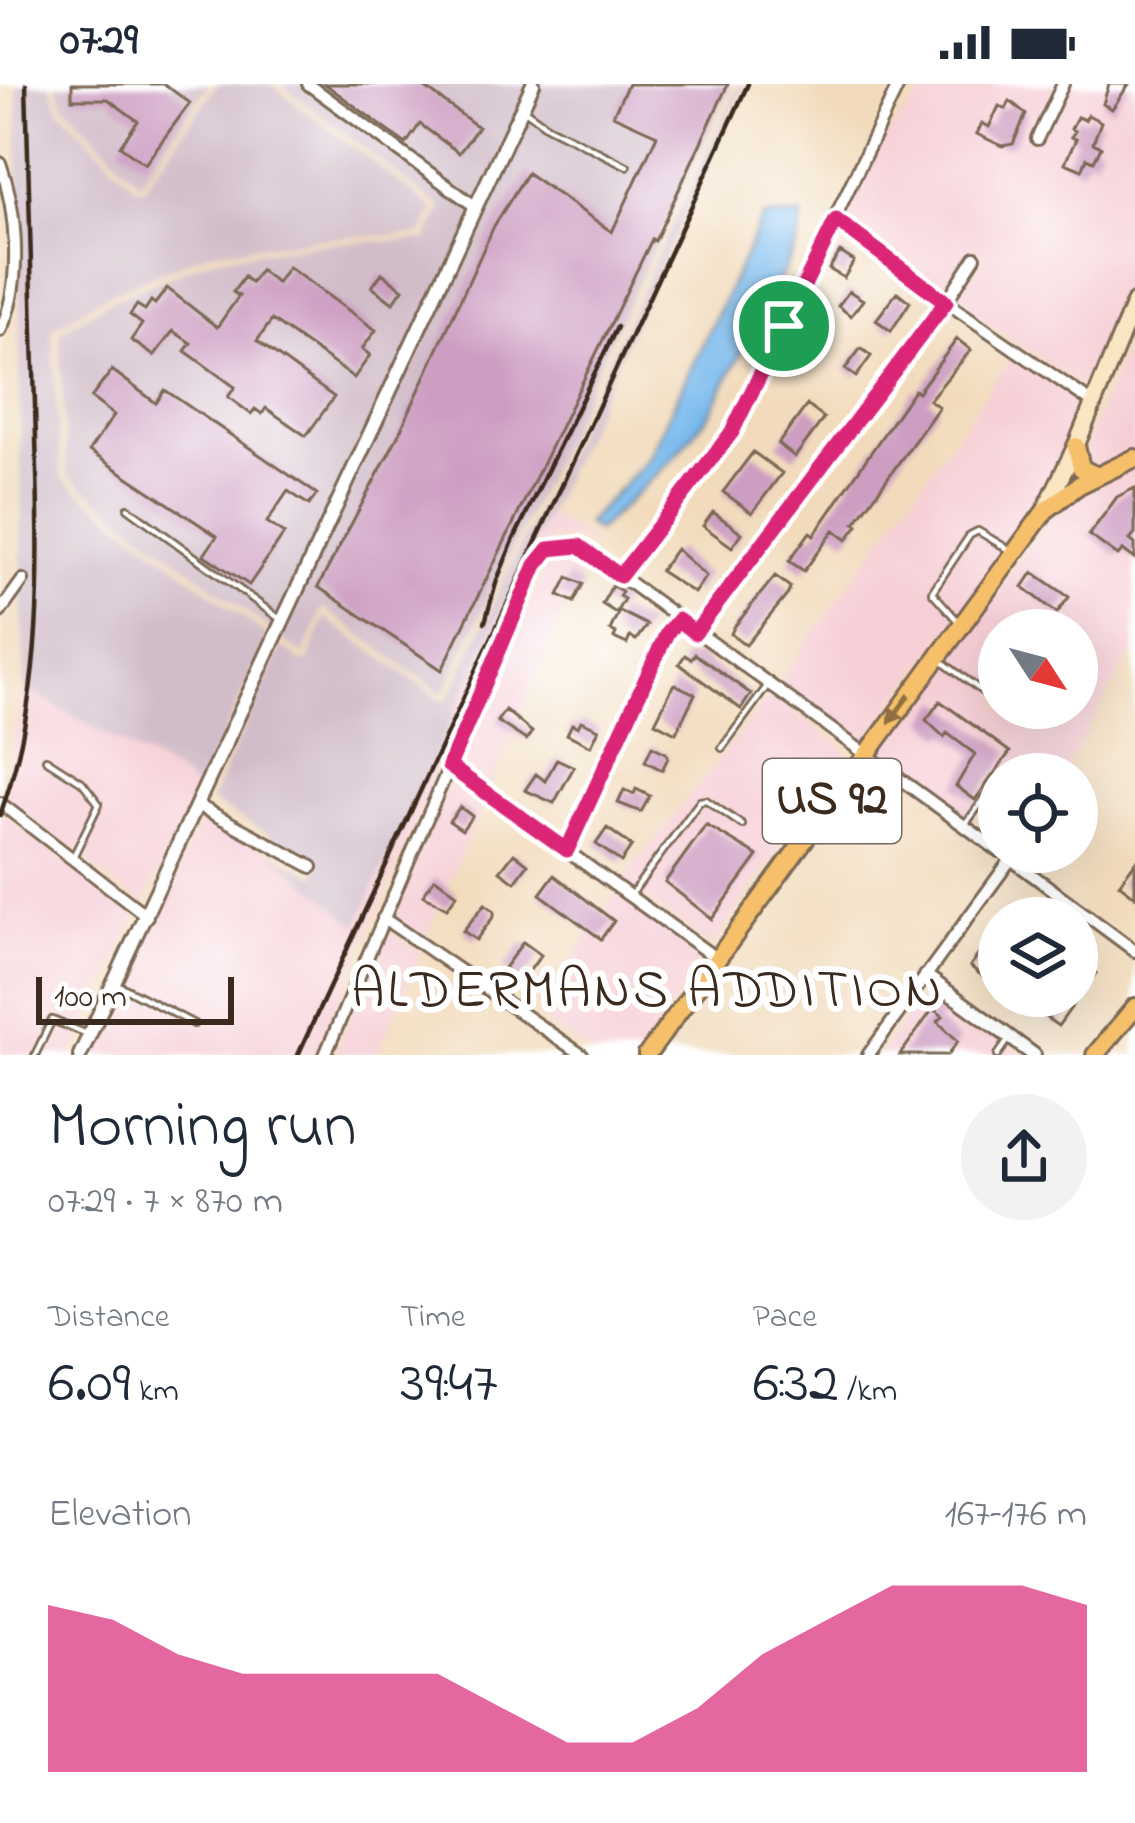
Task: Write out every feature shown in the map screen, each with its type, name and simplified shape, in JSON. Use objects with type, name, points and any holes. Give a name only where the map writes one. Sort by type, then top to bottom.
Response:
[{"type":"main road","points":[[1045,511],[1135,302]]},
{"type":"main road","points":[[1076,446],[1082,468],[1097,476]]},
{"type":"main road","name":"US 92","points":[[647,1055],[1045,511],[1097,476],[1135,458]]},
{"type":"main road","points":[[1095,1055],[1135,1007]]},
{"type":"street","points":[[308,84],[476,207]]},
{"type":"street","points":[[80,1055],[533,84]]},
{"type":"street","points":[[620,576],[732,432],[899,84]]},
{"type":"street","points":[[1037,139],[1063,84]]},
{"type":"street","points":[[0,163],[14,243],[10,311],[0,331]]},
{"type":"street","points":[[836,220],[1093,403]]},
{"type":"street","points":[[695,633],[946,302],[975,256]]},
{"type":"street","points":[[325,1055],[536,565],[549,549],[560,545],[579,546],[978,836]]},
{"type":"street","points":[[0,612],[23,580]]},
{"type":"street","points":[[567,850],[667,633],[678,620]]},
{"type":"street","points":[[449,766],[717,959]]},
{"type":"street","points":[[0,803],[147,916]]},
{"type":"street","points":[[199,806],[312,867]]},
{"type":"street","points":[[868,1055],[992,873]]},
{"type":"street","points":[[1030,873],[1135,951]]},
{"type":"street","points":[[383,918],[582,1055]]},
{"type":"street","points":[[926,976],[1034,1055]]},
{"type":"lane","points":[[522,108],[547,126],[627,166]]},
{"type":"lane","points":[[128,508],[284,622]]},
{"type":"lane","points":[[961,624],[932,592],[947,566],[978,531],[1013,552]]},
{"type":"lane","points":[[936,658],[978,688]]},
{"type":"lane","points":[[722,748],[768,685]]},
{"type":"lane","points":[[46,759],[82,782],[99,804],[72,859]]},
{"type":"lane","points":[[630,896],[700,801],[706,800],[742,825]]},
{"type":"lane","points":[[964,826],[978,807]]},
{"type":"lane","points":[[115,983],[194,1024]]},
{"type":"lane","points":[[34,1055],[52,1020],[90,1035]]},
{"type":"lane","points":[[998,1055],[1011,1038]]},
{"type":"shaded area","points":[[17,84],[50,84],[59,107],[142,189],[217,84],[271,84],[435,210],[421,235],[338,237],[212,251],[104,296],[52,329],[62,478],[269,637],[198,791],[181,776],[25,689],[22,594],[33,579],[22,571]]},
{"type":"shaded area","points":[[56,84],[209,84],[140,183],[63,103]]},
{"type":"shaded area","points":[[281,84],[732,84],[443,694],[323,608],[304,656],[67,475],[59,332],[107,302],[215,257],[339,242],[426,240],[442,209]]},
{"type":"shaded area","points":[[739,84],[745,84],[357,925],[271,852],[315,876],[321,864],[210,801],[282,646],[300,661],[308,661],[325,617],[440,699],[448,699]]},
{"type":"shaded area","points":[[931,84],[1135,84],[1135,282],[1089,392],[956,301],[985,255],[972,247],[943,292],[845,218],[881,142]]},
{"type":"shaded area","points":[[1135,322],[1135,450],[1096,468],[1087,463],[1084,448]]},
{"type":"shaded area","points":[[1012,356],[1084,405],[1039,506],[864,745],[778,684]]},
{"type":"shaded area","points":[[1135,466],[1135,648],[1098,712],[1098,609],[983,609],[1051,516],[1083,492]]},
{"type":"shaded area","points":[[546,514],[593,542],[591,546],[579,539],[553,538],[529,561],[316,1055],[89,1055],[203,816],[271,852],[357,924]]},
{"type":"shaded area","points":[[562,552],[586,559],[490,787],[458,765],[543,569]]},
{"type":"shaded area","points":[[978,615],[978,729],[1088,729],[1074,753],[978,753],[978,805],[969,821],[876,754]]},
{"type":"shaded area","points":[[25,689],[181,776],[198,791],[143,905],[1,796]]},
{"type":"shaded area","points":[[770,695],[848,750],[712,947],[622,882]]},
{"type":"shaded area","points":[[453,777],[484,800],[426,939],[392,916]]},
{"type":"shaded area","points":[[0,812],[137,917],[72,1055],[0,1055]]},
{"type":"shaded area","points":[[615,893],[705,958],[638,1055],[595,1055],[538,1016]]},
{"type":"shaded area","points":[[387,929],[420,952],[377,1055],[333,1055]]},
{"type":"shaded area","points":[[928,986],[1023,1055],[878,1055]]},
{"type":"water","points":[[802,216],[797,245],[710,413],[674,458],[597,531],[586,524],[648,459],[763,217]]},
{"type":"building","points":[[72,84],[164,84],[190,103],[145,164],[120,146],[138,121],[108,99],[72,99]]},
{"type":"building","points":[[325,84],[420,84],[478,127],[459,153],[420,124],[406,144]]},
{"type":"building","points":[[628,84],[728,84],[442,670],[318,587],[398,436],[494,226],[527,173],[612,232],[657,135],[613,115]]},
{"type":"building","points":[[1109,84],[1129,84],[1112,109],[1103,104]]},
{"type":"building","points":[[1010,101],[1026,114],[1013,144],[1002,146],[977,134],[982,123],[989,127],[999,106],[1006,109]]},
{"type":"building","points":[[1088,115],[1101,122],[1093,143],[1101,147],[1094,161],[1087,158],[1082,170],[1065,163],[1076,139],[1071,129],[1077,117],[1085,120]]},
{"type":"building","points":[[840,252],[854,261],[844,278],[829,269]]},
{"type":"building","points":[[288,267],[376,330],[362,349],[370,355],[354,378],[272,320],[257,341],[334,397],[306,436],[266,408],[262,414],[255,409],[251,414],[228,397],[235,387],[185,351],[191,343],[173,331],[154,356],[131,340],[142,324],[130,315],[137,305],[145,310],[151,301],[155,304],[167,288],[217,327],[239,296],[233,292],[244,277],[251,283],[260,270],[277,283]]},
{"type":"building","points":[[382,273],[403,289],[393,303],[372,287]]},
{"type":"building","points":[[849,291],[863,300],[851,316],[838,306]]},
{"type":"building","points":[[897,292],[910,302],[891,331],[876,320]]},
{"type":"building","points":[[815,319],[829,328],[815,347],[803,339]]},
{"type":"building","points":[[957,339],[971,350],[929,400],[939,407],[847,540],[834,530],[804,571],[789,561],[810,532],[814,535],[914,390],[918,392]]},
{"type":"building","points":[[861,348],[871,356],[856,377],[845,369]]},
{"type":"building","points":[[112,370],[156,403],[165,390],[317,494],[309,505],[288,491],[267,522],[284,534],[249,585],[204,555],[217,536],[89,451],[114,415],[91,398]]},
{"type":"building","points":[[807,405],[824,418],[795,457],[778,444]]},
{"type":"building","points":[[753,452],[782,473],[752,513],[723,492]]},
{"type":"building","points":[[1135,488],[1135,534],[1130,540],[1135,544],[1135,559],[1123,550],[1118,556],[1089,535],[1117,497]]},
{"type":"building","points":[[713,512],[742,533],[732,547],[703,526]]},
{"type":"building","points":[[676,549],[706,576],[694,593],[660,571]]},
{"type":"building","points":[[1033,572],[1069,597],[1060,609],[1052,609],[1023,587]]},
{"type":"building","points":[[775,576],[790,587],[788,594],[746,645],[731,634]]},
{"type":"building","points":[[568,577],[583,584],[574,602],[559,595]]},
{"type":"building","points":[[612,586],[622,591],[619,596],[624,599],[616,613],[602,604]]},
{"type":"building","points":[[619,611],[647,625],[627,644],[614,638],[616,633],[610,630]]},
{"type":"building","points":[[695,654],[751,694],[741,709],[679,664],[685,655],[691,659]]},
{"type":"building","points":[[674,684],[695,694],[676,733],[655,722]]},
{"type":"building","points":[[940,701],[1010,752],[978,753],[975,800],[956,786],[975,754],[947,733],[944,737],[926,720]]},
{"type":"building","points":[[505,710],[532,732],[526,740],[497,721]]},
{"type":"building","points":[[581,721],[599,729],[591,746],[567,734],[572,724],[578,727]]},
{"type":"building","points":[[652,746],[666,753],[662,770],[645,761]]},
{"type":"building","points":[[557,759],[574,767],[554,803],[525,790],[536,774],[545,781]]},
{"type":"building","points":[[636,789],[650,796],[641,812],[618,803],[624,790],[634,794]]},
{"type":"building","points":[[460,807],[472,816],[462,830],[449,821]]},
{"type":"building","points":[[706,825],[758,856],[712,919],[665,882]]},
{"type":"building","points":[[607,828],[632,846],[621,862],[596,844]]},
{"type":"building","points":[[514,853],[528,864],[515,882],[500,871]]},
{"type":"building","points":[[1135,862],[1135,896],[1119,884]]},
{"type":"building","points":[[554,875],[614,921],[601,939],[540,894]]},
{"type":"building","points":[[435,878],[457,894],[447,908],[423,895]]},
{"type":"building","points":[[485,904],[494,916],[476,940],[463,931]]},
{"type":"building","points":[[523,942],[541,955],[522,981],[504,968]]},
{"type":"building","points":[[933,1009],[943,1016],[938,1022],[958,1041],[948,1055],[900,1055]]},
{"type":"railway","points":[[0,815],[26,715],[37,613],[26,84]]},
{"type":"railway","points":[[298,1055],[748,84]]},
{"type":"railway","points":[[485,622],[513,541],[617,327]]},
{"type":"district","name":"ALDERMANS ADDITION","points":[[648,993]]},
{"type":"route","points":[[836,220],[946,302],[695,633],[678,620],[667,633],[567,850],[449,766],[536,565],[549,549],[579,546],[620,576],[732,432],[784,326],[836,220]]}]
